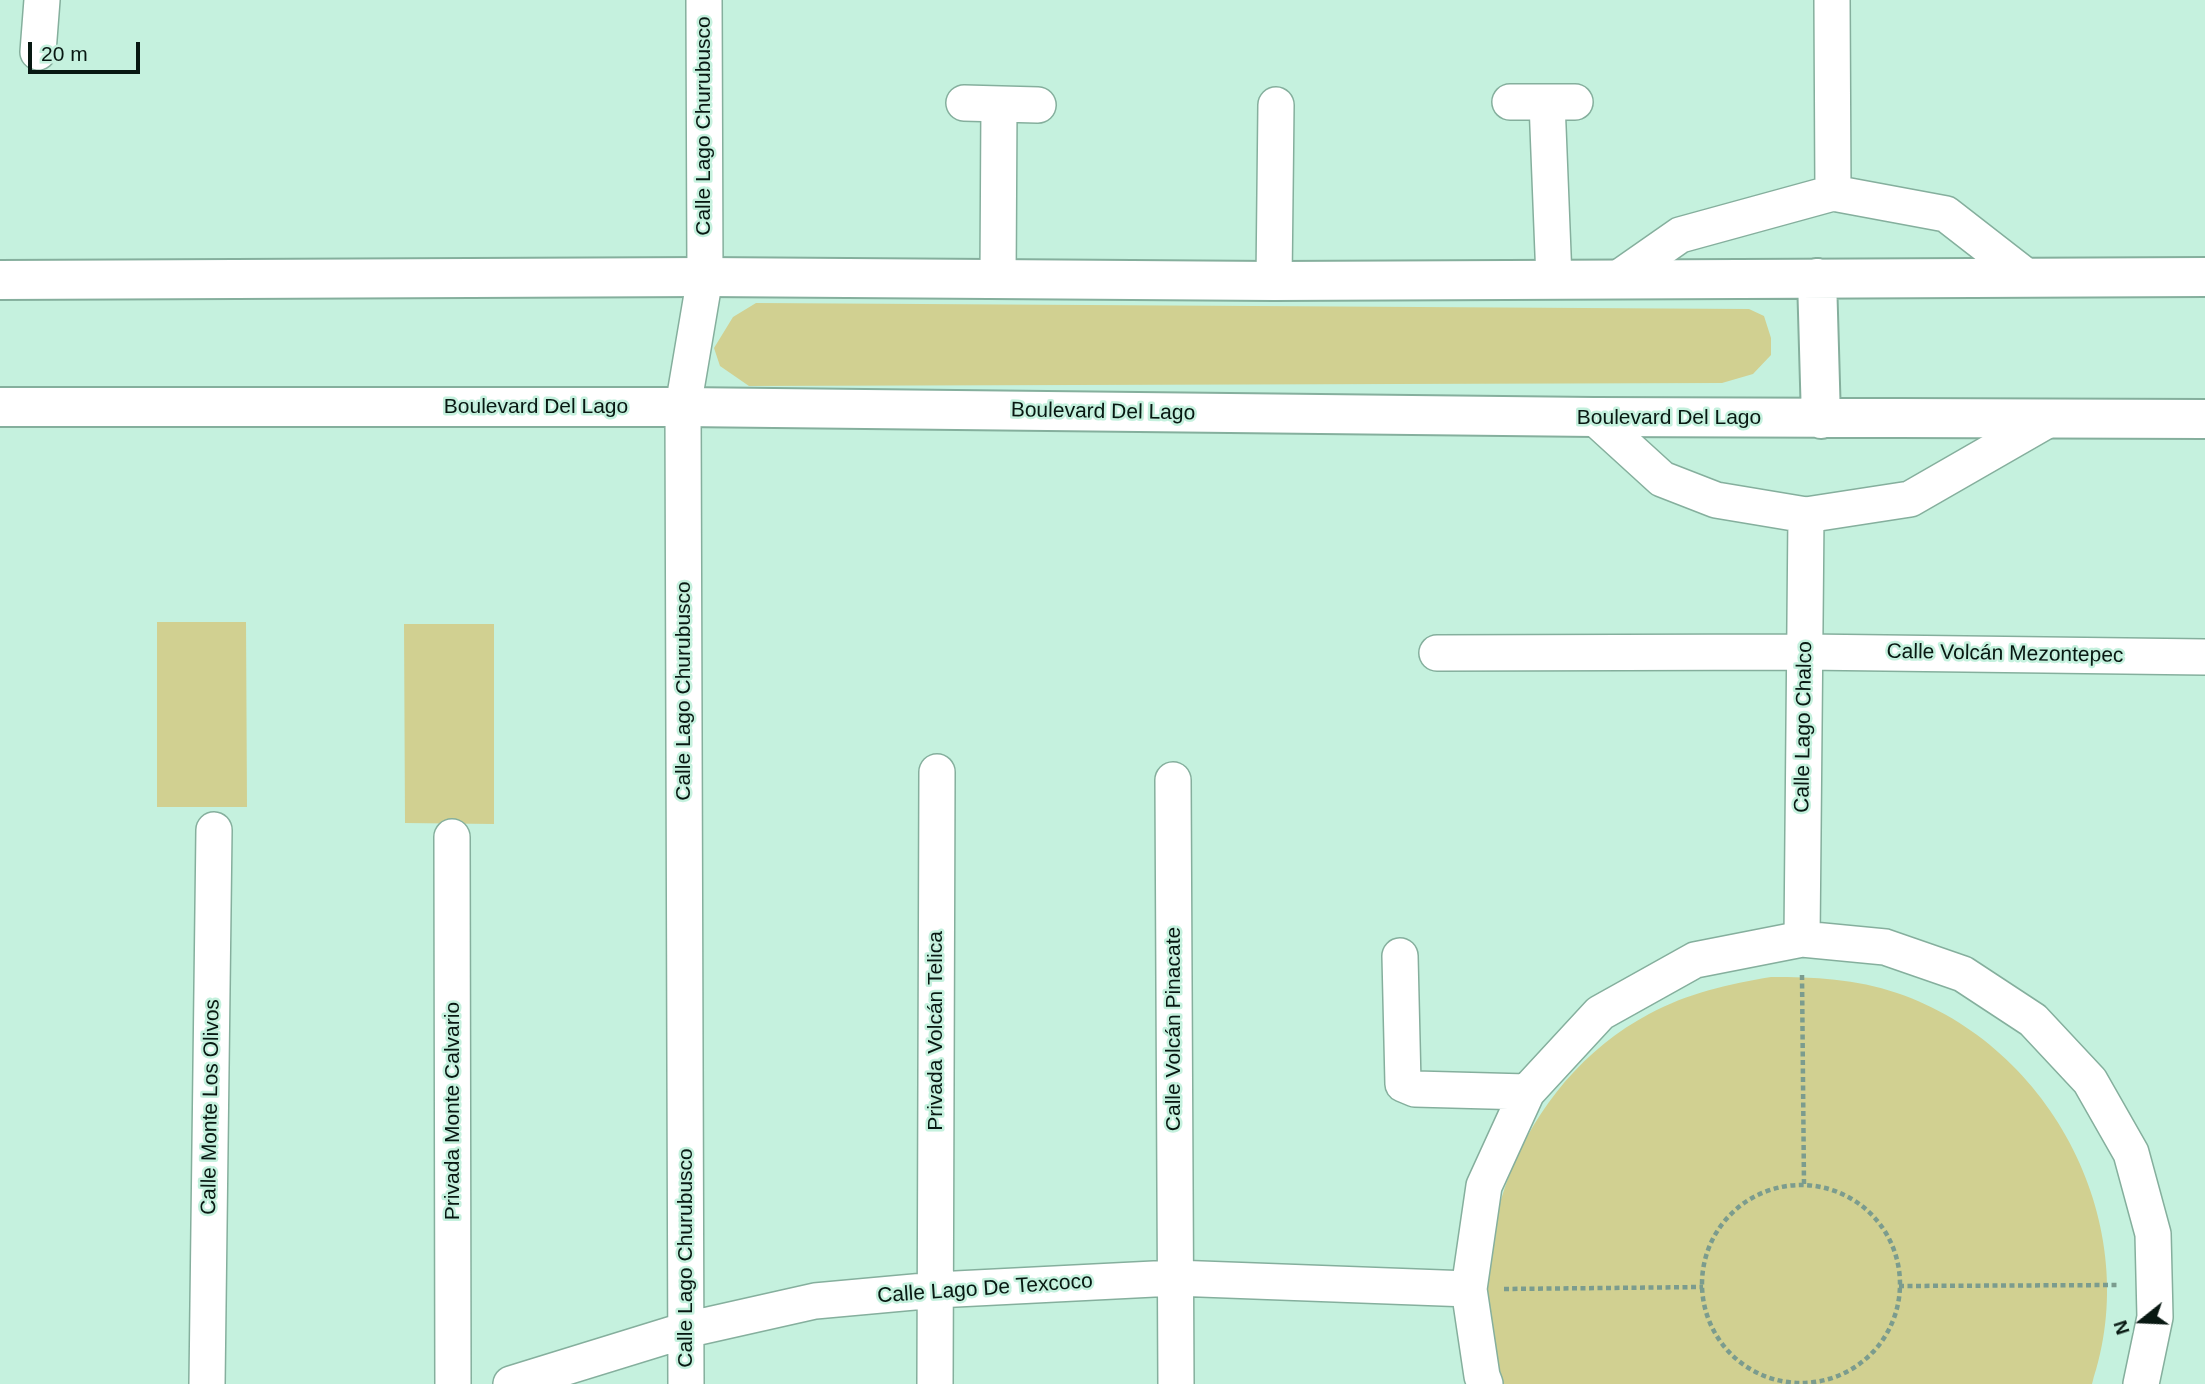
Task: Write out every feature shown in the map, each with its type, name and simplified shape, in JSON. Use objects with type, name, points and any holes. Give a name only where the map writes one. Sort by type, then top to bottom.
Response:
[{"type":"street","points":[[38,52],[42,0]]},
{"type":"street","name":"Calle Lago Churubusco","points":[[686,1384],[683,407],[705,277],[704,0]]},
{"type":"street","points":[[1832,0],[1833,193]]},
{"type":"street","points":[[1510,102],[1561,102],[1554,279]]},
{"type":"street","points":[[964,103],[1038,105]]},
{"type":"street","points":[[998,280],[999,104]]},
{"type":"street","points":[[1274,281],[1276,105]]},
{"type":"street","points":[[1617,279],[1680,235],[1833,193],[1946,214],[2027,277]]},
{"type":"street","points":[[0,280],[705,277],[1274,281],[2205,277]]},
{"type":"street","points":[[1817,278],[1821,419]]},
{"type":"street","name":"Boulevard Del Lago","points":[[0,407],[683,407],[1821,419],[2205,419]]},
{"type":"street","points":[[1594,417],[1662,479],[1716,500],[1806,514],[1910,499],[2051,418]]},
{"type":"street","name":"Calle Lago Chalco","points":[[1802,939],[1806,514]]},
{"type":"street","name":"Calle Volcán Mezontepec","points":[[1437,653],[1805,652],[2205,657]]},
{"type":"street","name":"Privada Volcán Telica","points":[[935,1384],[937,772]]},
{"type":"street","name":"Calle Volcán Pinacate","points":[[1173,780],[1176,1384]]},
{"type":"street","name":"Calle Monte Los Olivos","points":[[207,1384],[214,830]]},
{"type":"street","name":"Privada Monte Calvario","points":[[452,837],[453,1384]]},
{"type":"street","points":[[1485,1384],[1469,1289],[1484,1186],[1527,1093],[1600,1013],[1695,960],[1802,939],[1885,947],[1963,974],[2033,1020],[2090,1081],[2131,1153],[2153,1234],[2155,1317],[2141,1384]]},
{"type":"street","points":[[1400,956],[1403,1084],[1415,1089],[1527,1093]]},
{"type":"street","name":"Calle Lago De Texcoco","points":[[511,1384],[686,1330],[815,1301],[936,1290],[1174,1278],[1469,1289]]},
{"type":"path","points":[[1802,939],[1804,1185]]},
{"type":"path","points":[[1804,1185],[1827,1188],[1849,1198],[1868,1212],[1883,1230],[1894,1251],[1899,1286],[1892,1321],[1881,1342],[1865,1359],[1846,1372],[1825,1380],[1805,1383],[1779,1381],[1758,1373],[1739,1361],[1723,1345],[1710,1323],[1703,1299],[1702,1274],[1708,1249],[1719,1227],[1736,1209],[1757,1194],[1780,1186],[1804,1185]]},
{"type":"path","points":[[1899,1286],[2155,1285]]},
{"type":"path","points":[[1469,1289],[1703,1287]]},
{"type":"shaded area","points":[[756,303],[1749,309],[1764,316],[1771,338],[1771,355],[1753,374],[1722,383],[749,386],[720,366],[714,348],[733,317]]},
{"type":"shaded area","points":[[157,622],[246,622],[247,807],[157,807]]},
{"type":"shaded area","points":[[404,624],[494,624],[494,824],[405,823]]},
{"type":"shaded area","points":[[1771,977],[1835,980],[1897,993],[1952,1019],[2001,1054],[2041,1099],[2073,1150],[2095,1205],[2106,1264],[2106,1324],[2092,1384],[1503,1384],[1491,1331],[1488,1278],[1495,1224],[1510,1173],[1534,1125],[1566,1081],[1604,1044],[1649,1014],[1709,990]]}]
